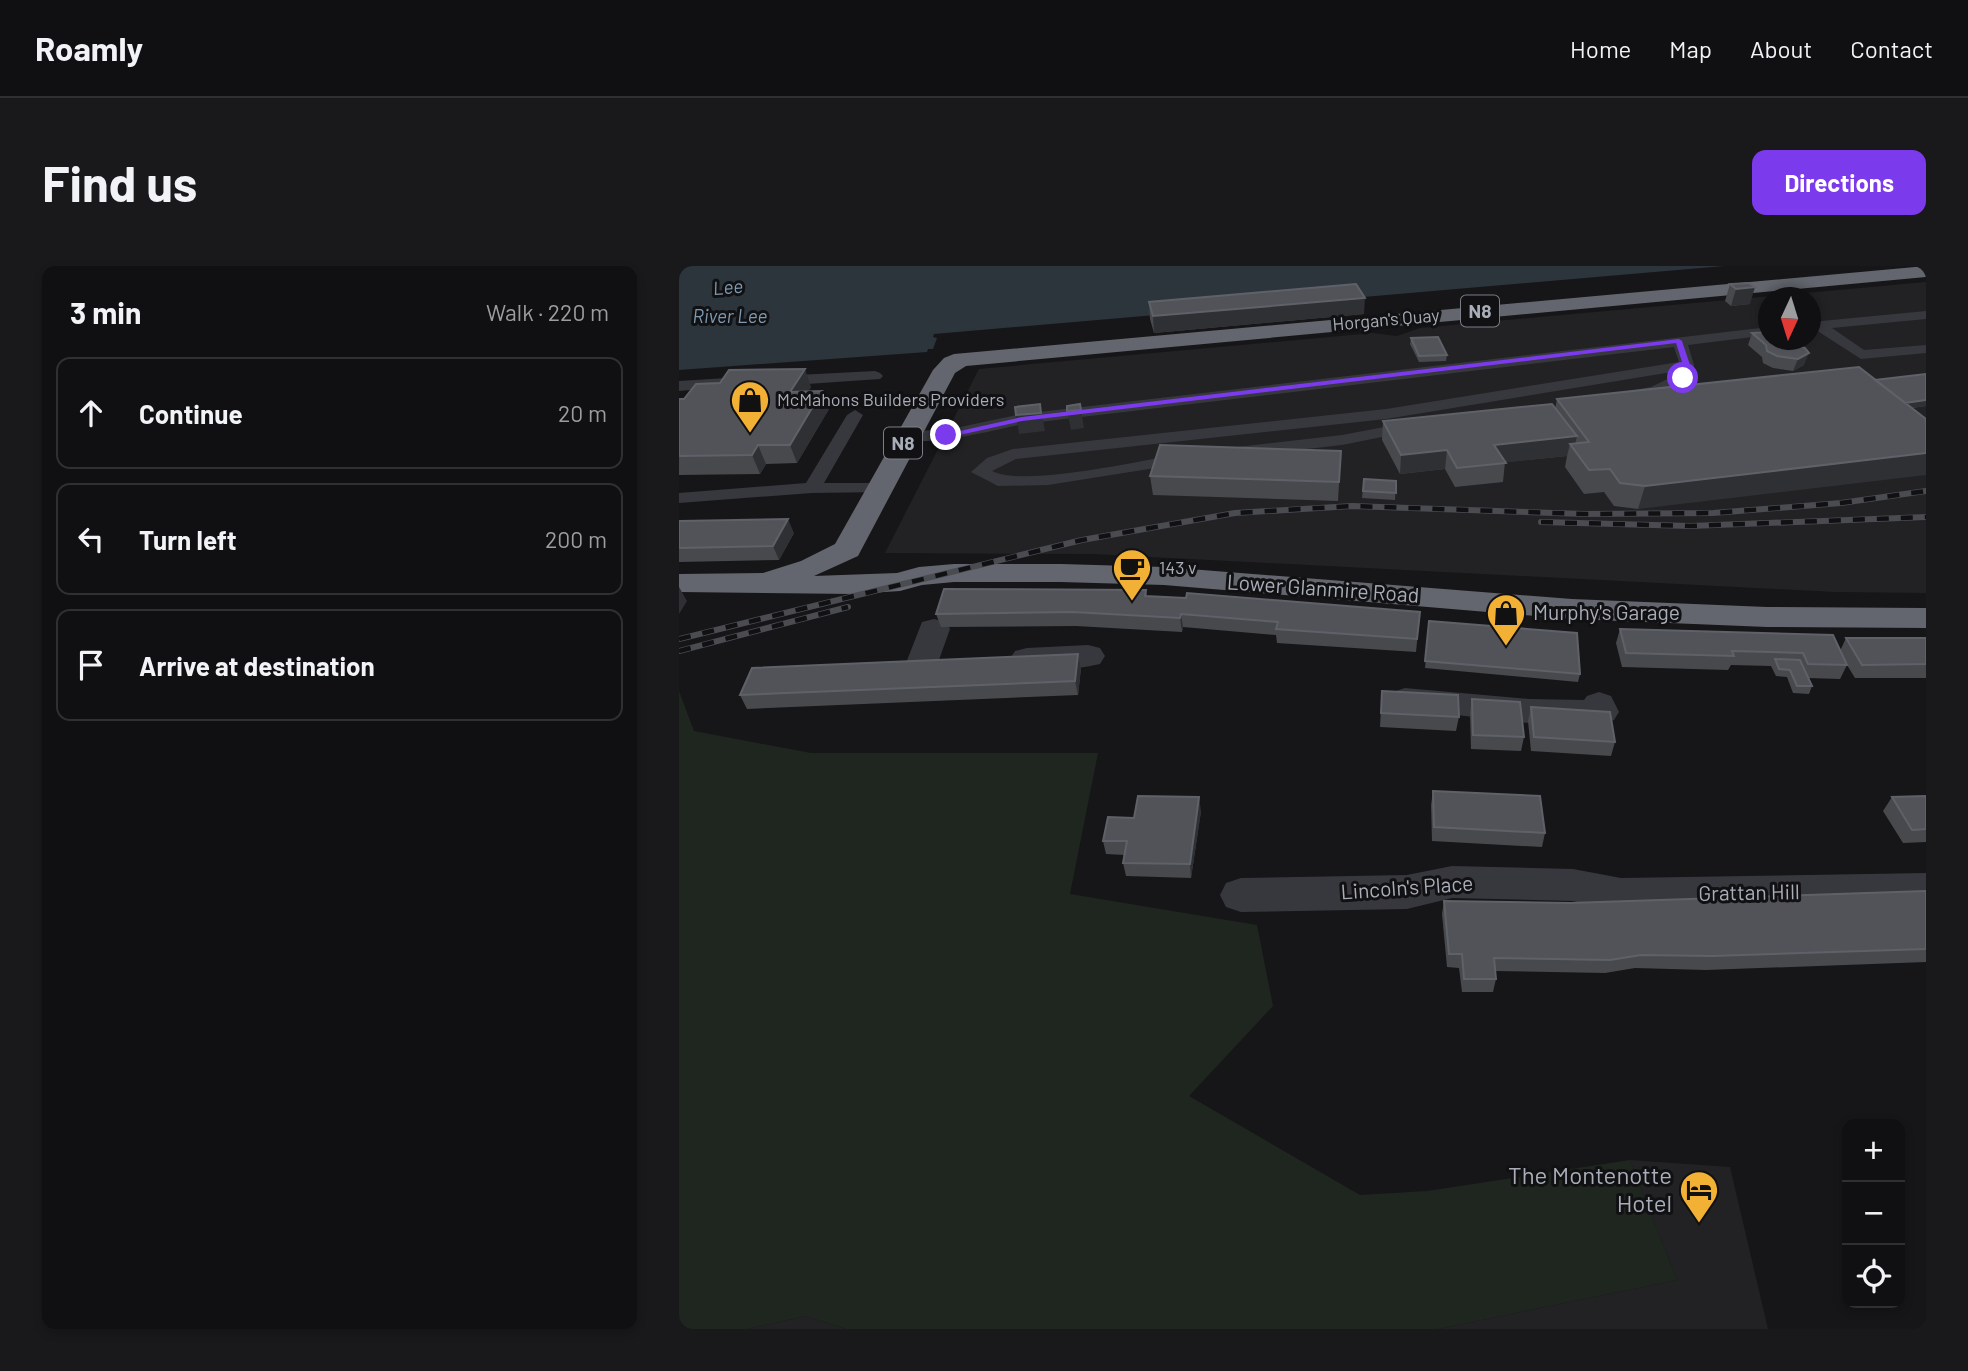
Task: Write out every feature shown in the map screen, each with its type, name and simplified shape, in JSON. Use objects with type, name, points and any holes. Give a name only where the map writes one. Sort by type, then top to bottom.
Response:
[{"type":"highway","name":"Horgan's Quay","points":[[906,436],[944,370],[952,363],[971,357],[1926,271]]},
{"type":"highway","name":"N8","points":[[847,550],[906,436]]},
{"type":"highway","points":[[767,582],[812,567],[847,550],[853,561],[872,571],[905,572],[919,576]]},
{"type":"highway","name":"Lower Glanmire Road","points":[[679,583],[854,585],[900,582],[919,576],[1007,573],[1164,576],[1572,608],[1767,617],[1926,618]]},
{"type":"street","points":[[923,663],[934,629]]},
{"type":"street","points":[[991,660],[1088,656]]},
{"type":"street","points":[[1395,698],[1529,711],[1600,708]]},
{"type":"street","name":"Lincoln's Place","points":[[1241,895],[1407,892],[1452,882],[1573,885]]},
{"type":"street","name":"Grattan Hill","points":[[1573,885],[1621,895],[1926,889]]},
{"type":"lane","points":[[1821,325],[1926,315]]},
{"type":"lane","points":[[1821,330],[1861,355],[1926,349]]},
{"type":"lane","points":[[906,436],[946,435],[1022,419],[1758,332]]},
{"type":"lane","points":[[1614,397],[1655,391],[1683,378],[1687,365],[1679,341]]},
{"type":"lane","points":[[1436,423],[1342,440],[1214,455],[1048,480],[998,481],[980,472],[993,462],[1013,454],[1387,414],[1687,365]]},
{"type":"lane","points":[[679,386],[874,376]]},
{"type":"lane","points":[[812,488],[855,415]]},
{"type":"lane","points":[[679,498],[812,488],[879,488]]},
{"type":"shaded area","points":[[1926,282],[1926,593],[1835,592],[1093,554],[885,553],[979,369],[1373,333],[1397,336],[1420,328],[1758,297],[1758,350],[1821,350],[1821,292]]},
{"type":"shaded area","points":[[679,691],[694,731],[811,753],[1098,753],[1070,894],[1257,925],[1273,1006],[1189,1096],[1360,1195],[1427,1191],[1630,1160],[1677,1280],[1438,1329],[846,1329],[806,1316],[747,1329],[679,1329]]},
{"type":"shaded area","name":"The Montenotte Hotel","points":[[1630,1160],[1730,1167],[1768,1329],[1438,1329],[1677,1280]]},
{"type":"shaded area","points":[[806,1316],[846,1329],[747,1329]]},
{"type":"water","name":"River Lee","points":[[679,266],[1724,266],[934,334],[933,337],[937,338],[933,349],[928,349],[927,352],[679,370]]},
{"type":"building","points":[[1749,283],[1755,287],[1736,289],[1730,284]]},
{"type":"building","points":[[1356,284],[1365,298],[1153,316],[1149,302]]},
{"type":"building","points":[[1438,337],[1447,355],[1419,356],[1411,338]]},
{"type":"building","points":[[1807,350],[1809,353],[1798,359],[1777,356],[1767,351]]},
{"type":"building","points":[[1859,367],[1926,419],[1926,453],[1645,486],[1620,483],[1610,469],[1589,470],[1570,444],[1589,442],[1557,399]]},
{"type":"building","points":[[805,369],[790,392],[822,391],[790,445],[758,445],[752,455],[679,456],[679,399],[684,399],[696,384],[720,383],[729,370]]},
{"type":"building","points":[[1926,374],[1926,400],[1905,403],[1875,380]]},
{"type":"building","points":[[1040,404],[1041,413],[1016,415],[1015,407]]},
{"type":"building","points":[[1080,404],[1081,410],[1067,411],[1067,406]]},
{"type":"building","points":[[1552,404],[1577,436],[1494,445],[1506,463],[1457,468],[1447,450],[1401,455],[1383,421]]},
{"type":"building","points":[[1160,445],[1341,451],[1339,482],[1150,476]]},
{"type":"building","points":[[1364,479],[1396,481],[1396,493],[1363,491]]},
{"type":"building","points":[[788,519],[773,546],[679,548],[679,521]]},
{"type":"building","points":[[944,589],[1146,590],[1145,596],[1186,598],[1187,593],[1420,612],[1417,639],[1276,629],[1278,622],[1181,614],[1180,618],[1073,612],[936,614]]},
{"type":"building","points":[[1429,621],[1577,633],[1580,674],[1425,661]]},
{"type":"building","points":[[1620,629],[1833,635],[1847,665],[1808,664],[1803,653],[1732,651],[1734,656],[1626,653]]},
{"type":"building","points":[[1846,638],[1926,638],[1926,664],[1862,665]]},
{"type":"building","points":[[1078,654],[1075,681],[740,695],[752,668]]},
{"type":"building","points":[[1775,659],[1800,660],[1812,686],[1797,686],[1790,670],[1779,669]]},
{"type":"building","points":[[1382,691],[1458,695],[1459,717],[1381,713]]},
{"type":"building","points":[[1472,699],[1520,702],[1524,737],[1473,735]]},
{"type":"building","points":[[1531,707],[1610,712],[1615,742],[1534,737]]},
{"type":"building","points":[[1433,791],[1540,796],[1545,833],[1434,827]]},
{"type":"building","points":[[1138,796],[1199,797],[1190,864],[1123,863],[1127,841],[1103,841],[1108,817],[1134,818]]},
{"type":"building","points":[[1926,796],[1926,829],[1912,830],[1892,797]]},
{"type":"building","points":[[1926,891],[1926,949],[1713,956],[1641,955],[1610,960],[1494,958],[1496,979],[1464,979],[1462,954],[1449,954],[1444,901],[1570,903]]},
{"type":"railway","points":[[679,639],[1082,540],[1235,513],[1352,506],[1585,514],[1713,513],[1841,503],[1926,491]]},
{"type":"railway","points":[[1541,522],[1690,526],[1926,517]]},
{"type":"railway","points":[[679,651],[848,607]]},
{"type":"place","name":"McMahons Builders Providers","points":[[750,434]]},
{"type":"place","name":"143 v","points":[[1132,602]]},
{"type":"place","name":"Murphy's Garage","points":[[1506,647]]},
{"type":"place","name":"The Montenotte Hotel","points":[[1699,1224]]},
{"type":"route","points":[[946,435],[1022,419],[1679,341],[1687,365],[1683,378]]},
{"type":"water label","name":"Lee","points":[[728,287]]}]
